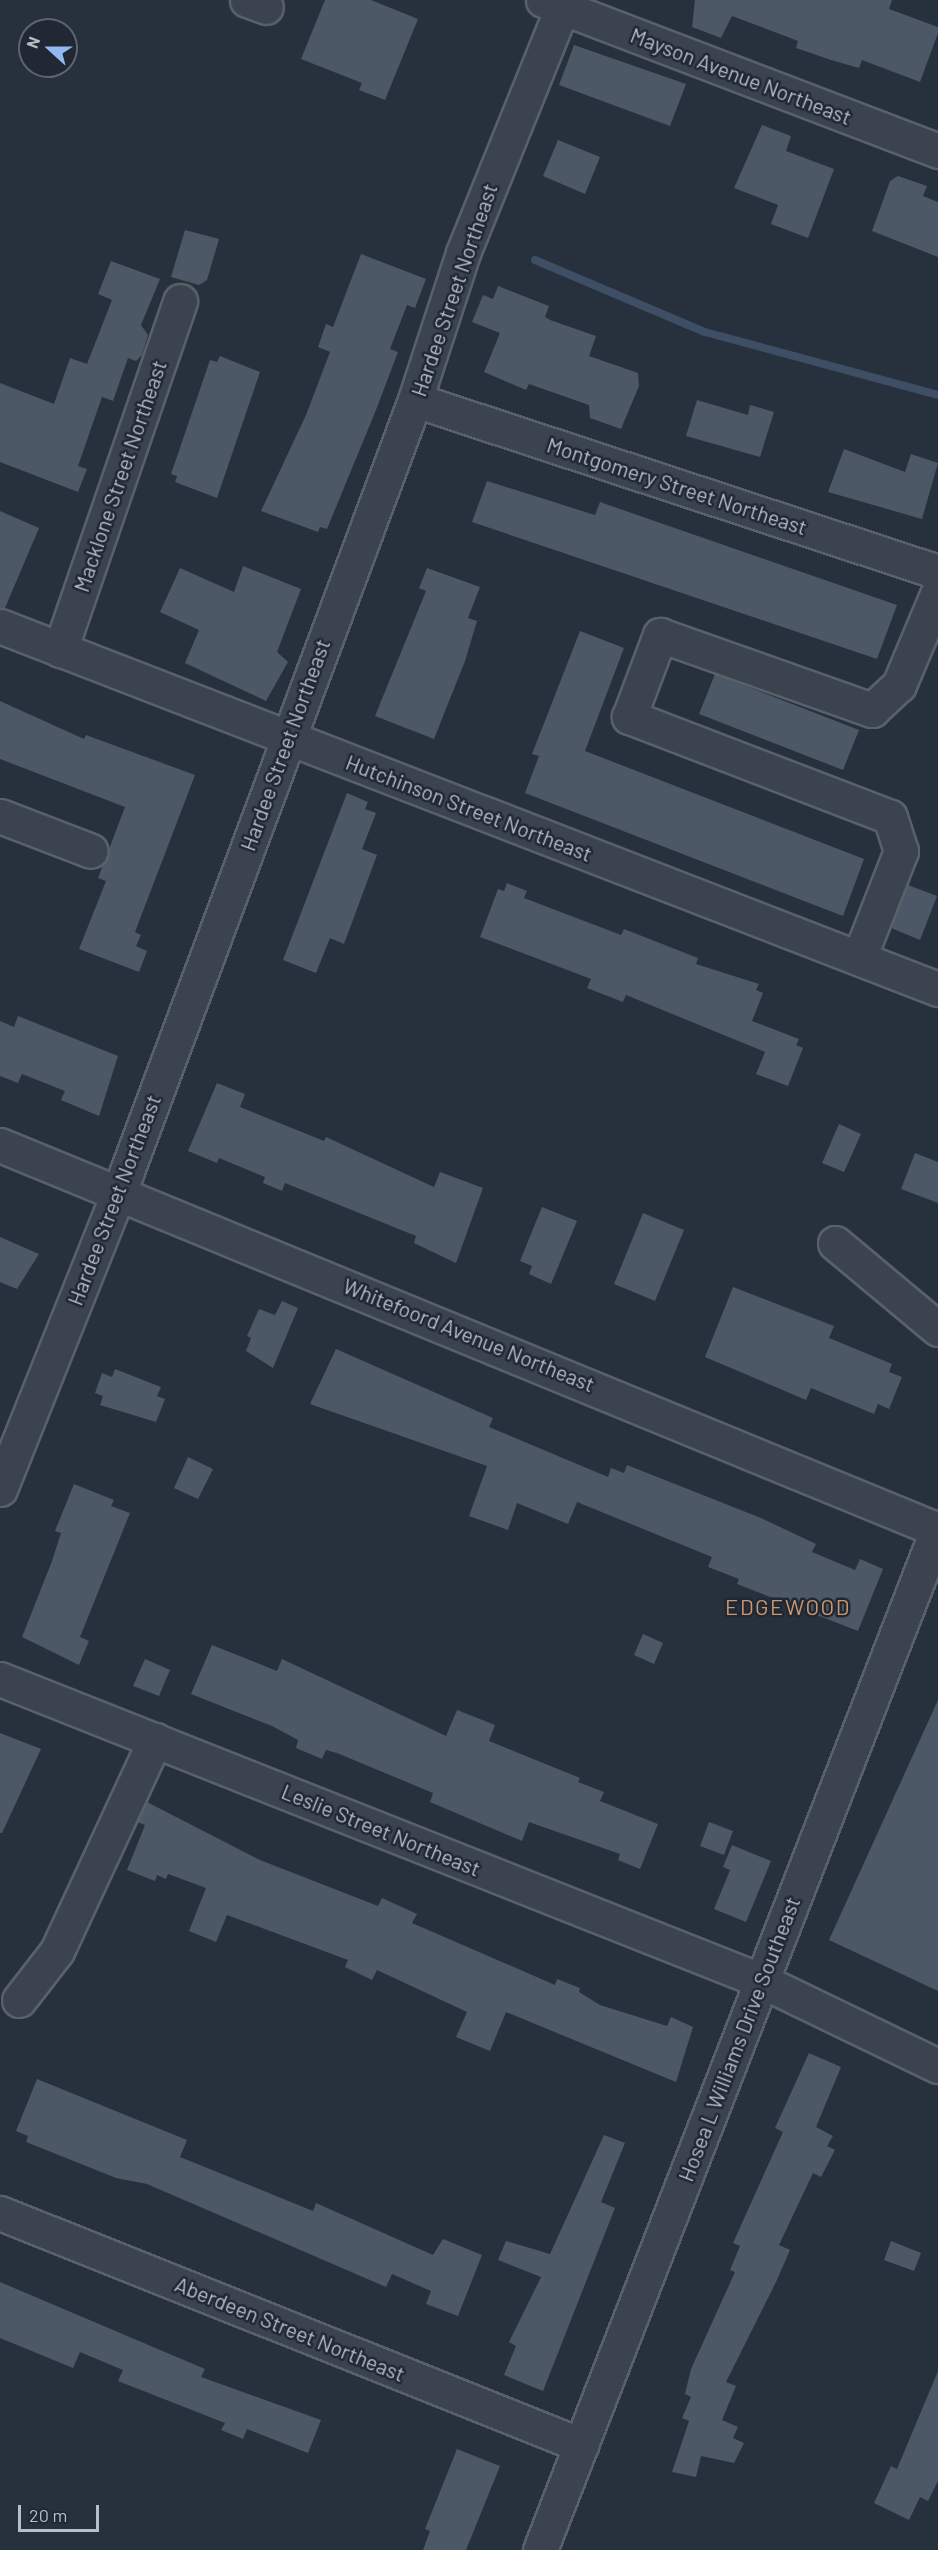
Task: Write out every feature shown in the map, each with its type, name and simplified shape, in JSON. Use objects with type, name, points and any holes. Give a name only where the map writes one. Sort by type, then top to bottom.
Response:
[{"type":"street","name":"Mayson Avenue Northeast","points":[[557,2],[938,151]]},
{"type":"street","name":"Hardee Street Northeast","points":[[0,1489],[119,1192],[415,400],[463,253],[557,2]]},
{"type":"street","name":"Macklone Street Northeast","points":[[60,650],[180,301]]},
{"type":"street","name":"Montgomery Street Northeast","points":[[415,400],[938,572]]},
{"type":"street","points":[[859,958],[901,851],[890,817],[629,717],[660,635],[872,710],[899,685],[938,592]]},
{"type":"street","name":"Hutchinson Street Northeast","points":[[0,626],[938,988]]},
{"type":"street","points":[[0,816],[91,851]]},
{"type":"street","name":"Whitefoord Avenue Northeast","points":[[0,1145],[938,1530]]},
{"type":"street","points":[[835,1243],[938,1329]]},
{"type":"street","name":"Hosea L Williams Drive Southeast","points":[[540,2550],[938,1530]]},
{"type":"street","name":"Leslie Street Northeast","points":[[0,1679],[762,1981],[938,2066]]},
{"type":"street","points":[[18,2000],[57,1951],[154,1740]]},
{"type":"street","name":"Aberdeen Street Northeast","points":[[0,2213],[581,2445]]},
{"type":"building","points":[[325,0],[371,0],[418,19],[385,100],[359,90],[362,83],[301,59]]},
{"type":"building","points":[[695,0],[892,0],[889,9],[938,27],[938,33],[920,82],[862,60],[859,68],[796,48],[798,41],[732,16],[721,38],[692,27]]},
{"type":"building","points":[[574,45],[686,84],[670,126],[559,85]]},
{"type":"building","points":[[762,125],[791,136],[786,151],[834,169],[808,238],[771,224],[778,205],[734,188]]},
{"type":"building","points":[[558,140],[600,157],[585,194],[543,176]]},
{"type":"building","points":[[898,176],[927,186],[923,196],[938,202],[938,257],[872,231],[890,181]]},
{"type":"building","points":[[185,230],[219,239],[207,280],[199,285],[171,277]]},
{"type":"building","points":[[361,254],[426,279],[415,308],[407,305],[390,349],[398,352],[376,410],[327,529],[320,527],[318,532],[261,511],[306,415],[330,352],[318,347],[326,324],[333,327]]},
{"type":"building","points":[[111,261],[160,279],[141,325],[148,335],[142,355],[136,361],[128,358],[113,401],[102,397],[78,466],[87,469],[78,492],[0,462],[0,383],[54,404],[70,358],[87,364],[112,300],[98,294]]},
{"type":"building","points":[[498,286],[549,306],[545,317],[550,320],[596,336],[589,356],[638,373],[639,386],[621,429],[590,418],[589,405],[529,384],[526,390],[484,372],[500,333],[472,322],[483,295],[493,299]]},
{"type":"building","points":[[220,356],[260,372],[217,498],[175,482],[177,476],[171,474],[210,360],[217,362]]},
{"type":"building","points":[[697,400],[748,415],[750,405],[774,412],[760,457],[686,436]]},
{"type":"building","points":[[844,449],[905,472],[911,454],[938,463],[922,519],[828,492]]},
{"type":"building","points":[[487,481],[595,515],[600,502],[897,605],[877,659],[472,522]]},
{"type":"building","points":[[0,511],[39,528],[5,608],[0,608]]},
{"type":"building","points":[[243,566],[301,589],[277,652],[288,662],[266,701],[185,663],[199,630],[160,612],[180,568],[234,592]]},
{"type":"building","points":[[427,568],[480,587],[468,618],[477,621],[465,661],[434,739],[375,716],[426,591],[419,588]]},
{"type":"building","points":[[580,631],[624,648],[585,751],[864,859],[843,916],[525,793],[539,756],[532,754]]},
{"type":"building","points":[[715,674],[859,730],[843,770],[699,714]]},
{"type":"building","points":[[0,701],[84,739],[86,735],[195,775],[135,932],[141,935],[136,946],[147,951],[139,972],[79,949],[106,881],[98,878],[125,807],[0,759]]},
{"type":"building","points":[[347,793],[368,802],[365,809],[376,813],[362,849],[377,855],[344,944],[330,938],[316,973],[283,960]]},
{"type":"building","points":[[507,883],[527,891],[524,898],[621,935],[624,929],[698,958],[696,964],[759,984],[756,990],[763,993],[752,1021],[799,1039],[796,1045],[803,1048],[788,1086],[756,1074],[765,1052],[626,995],[623,1002],[587,988],[591,979],[480,937],[498,889],[504,891]]},
{"type":"building","points":[[908,885],[937,896],[920,940],[891,928]]},
{"type":"building","points":[[18,1016],[118,1056],[99,1116],[61,1100],[65,1091],[22,1074],[18,1083],[0,1076],[0,1021],[14,1027]]},
{"type":"building","points":[[217,1083],[245,1094],[240,1107],[324,1141],[326,1137],[434,1187],[440,1172],[483,1188],[456,1263],[414,1243],[416,1236],[285,1183],[282,1191],[263,1183],[265,1177],[219,1158],[217,1163],[188,1151]]},
{"type":"building","points":[[839,1124],[861,1134],[844,1172],[822,1163]]},
{"type":"building","points":[[915,1153],[938,1162],[938,1203],[901,1189]]},
{"type":"building","points":[[542,1207],[577,1221],[551,1284],[529,1274],[532,1266],[520,1261]]},
{"type":"building","points":[[643,1213],[684,1230],[655,1301],[614,1284]]},
{"type":"building","points":[[0,1237],[39,1254],[17,1289],[0,1282]]},
{"type":"building","points":[[733,1287],[834,1326],[829,1338],[892,1364],[889,1372],[902,1377],[889,1409],[878,1404],[874,1414],[811,1388],[806,1400],[705,1357]]},
{"type":"building","points":[[282,1301],[298,1308],[273,1368],[246,1351],[251,1338],[247,1336],[259,1309],[275,1315]]},
{"type":"building","points":[[336,1349],[493,1418],[489,1427],[608,1477],[611,1468],[624,1473],[627,1465],[761,1518],[816,1544],[812,1552],[855,1570],[860,1559],[883,1569],[858,1631],[737,1584],[739,1579],[708,1567],[712,1557],[577,1502],[568,1524],[517,1503],[508,1530],[469,1516],[487,1466],[310,1404]]},
{"type":"building","points":[[115,1369],[161,1387],[157,1396],[165,1399],[156,1422],[100,1405],[103,1396],[95,1393],[102,1373],[112,1377]]},
{"type":"building","points":[[188,1457],[213,1469],[198,1499],[174,1488]]},
{"type":"building","points":[[74,1484],[114,1500],[111,1506],[130,1513],[80,1637],[89,1641],[79,1665],[22,1637],[52,1561],[61,1533],[55,1531]]},
{"type":"building","points":[[643,1634],[663,1643],[654,1664],[634,1655]]},
{"type":"building","points":[[212,1645],[277,1671],[282,1659],[446,1736],[457,1710],[495,1725],[489,1741],[580,1778],[578,1782],[604,1792],[600,1801],[658,1824],[640,1869],[618,1860],[620,1854],[529,1822],[522,1841],[430,1802],[433,1793],[337,1753],[326,1750],[322,1759],[296,1748],[298,1740],[272,1726],[191,1694]]},
{"type":"building","points":[[145,1659],[170,1670],[159,1696],[133,1686]]},
{"type":"building","points":[[938,1700],[938,1991],[829,1940]]},
{"type":"building","points":[[0,1733],[41,1749],[2,1833],[0,1833]]},
{"type":"building","points":[[147,1802],[260,1860],[378,1906],[382,1898],[417,1914],[412,1923],[555,1985],[557,1979],[580,1988],[579,1992],[600,2005],[667,2026],[671,2017],[693,2027],[676,2082],[506,2012],[490,2051],[456,2037],[467,2012],[377,1970],[372,1980],[345,1967],[348,1960],[227,1915],[216,1942],[189,1931],[206,1888],[168,1874],[166,1879],[157,1875],[155,1881],[127,1870],[145,1825],[137,1822]]},
{"type":"building","points":[[709,1822],[733,1831],[724,1855],[700,1846]]},
{"type":"building","points":[[732,1845],[771,1861],[746,1922],[714,1909],[730,1870],[723,1867]]},
{"type":"building","points":[[809,2053],[841,2067],[816,2127],[833,2136],[827,2146],[835,2150],[821,2177],[813,2173],[779,2245],[790,2250],[726,2382],[736,2386],[722,2420],[738,2427],[733,2438],[744,2443],[734,2463],[701,2456],[696,2477],[672,2472],[689,2421],[682,2418],[691,2397],[685,2394],[691,2369],[735,2272],[730,2270],[740,2246],[733,2243],[783,2132],[775,2128]]},
{"type":"building","points":[[37,2079],[187,2140],[180,2157],[313,2211],[316,2203],[433,2255],[443,2239],[482,2255],[458,2316],[426,2304],[431,2291],[392,2274],[386,2287],[147,2184],[116,2178],[26,2142],[28,2136],[16,2131]]},
{"type":"building","points":[[604,2135],[625,2143],[601,2202],[615,2208],[543,2391],[504,2375],[516,2346],[509,2342],[541,2277],[498,2260],[506,2241],[550,2254]]},
{"type":"building","points":[[891,2241],[921,2253],[914,2271],[884,2260]]},
{"type":"building","points":[[0,2282],[205,2369],[201,2377],[321,2420],[308,2453],[247,2429],[243,2439],[221,2430],[225,2423],[118,2381],[123,2370],[80,2352],[73,2368],[0,2338]]},
{"type":"building","points":[[938,2371],[938,2481],[928,2501],[920,2497],[909,2520],[874,2503],[891,2466],[897,2469]]},
{"type":"building","points":[[457,2449],[500,2466],[466,2550],[423,2550],[430,2531],[425,2529]]},
{"type":"waterway","points":[[535,260],[705,332],[938,395]]},
{"type":"district","name":"EDGEWOOD","points":[[788,1607]]}]
